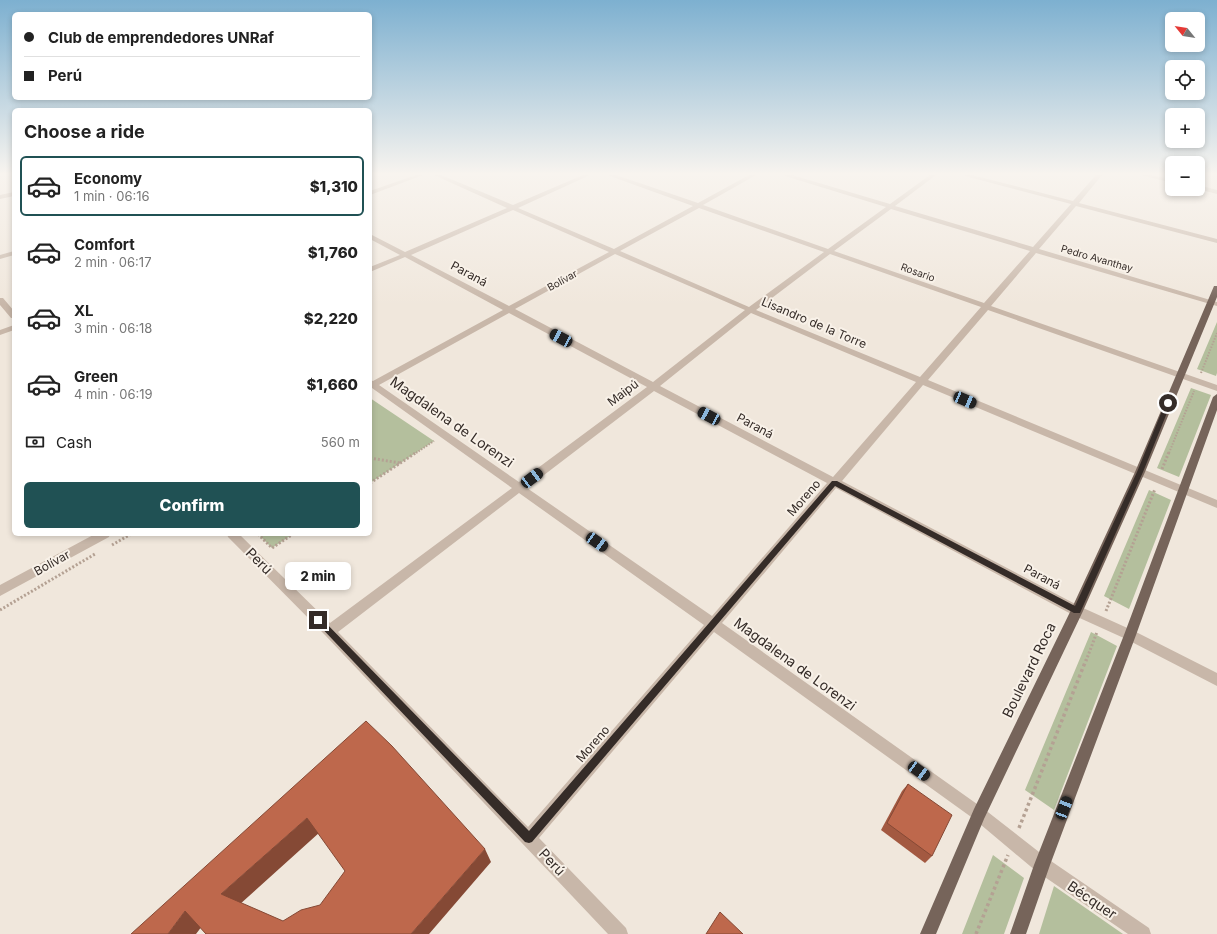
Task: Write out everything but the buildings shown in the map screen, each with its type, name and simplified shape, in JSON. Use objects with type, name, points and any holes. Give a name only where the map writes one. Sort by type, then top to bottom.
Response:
[{"type":"main road","name":"Boulevard Roca","points":[[928,934],[979,814],[1077,611],[1140,472],[1180,375],[1214,303],[1217,288]]},
{"type":"main road","points":[[1018,934],[1042,865],[1130,635],[1217,397]]},
{"type":"street","points":[[372,269],[487,219]]},
{"type":"street","name":"Lisandro de la Torre","points":[[540,219],[750,310],[1217,504]]},
{"type":"street","name":"Bolívar","points":[[372,383],[673,219]]},
{"type":"street","name":"Rosario","points":[[737,219],[1217,388]]},
{"type":"street","name":"Maipú","points":[[329,631],[653,387],[750,310],[872,219]]},
{"type":"street","name":"Pedro Avanthay","points":[[930,219],[1214,303]]},
{"type":"street","name":"Moreno","points":[[529,838],[1061,219]]},
{"type":"street","points":[[1133,219],[1217,241]]},
{"type":"street","name":"Paraná","points":[[372,237],[1077,611],[1130,635],[1217,680]]},
{"type":"street","points":[[0,257],[12,254]]},
{"type":"street","points":[[0,300],[12,314]]},
{"type":"street","points":[[0,333],[12,328]]},
{"type":"street","name":"Magdalena de Lorenzi","points":[[372,385],[713,624],[979,814],[1042,865]]},
{"type":"street","name":"Bolívar","points":[[0,592],[101,536]]},
{"type":"street","name":"Perú","points":[[234,536],[329,631],[529,838],[619,934]]},
{"type":"street","name":"Bécquer","points":[[1042,865],[1143,934]]},
{"type":"path","points":[[372,482],[434,441],[428,437]]},
{"type":"path","points":[[372,458],[400,463]]},
{"type":"path","points":[[110,546],[127,536]]},
{"type":"path","points":[[261,536],[272,548],[290,536]]},
{"type":"path","points":[[0,610],[96,554]]},
{"type":"green space","points":[[1217,322],[1217,373],[1216,376],[1197,369]]},
{"type":"green space","points":[[1191,388],[1211,395],[1179,477],[1157,468]]},
{"type":"green space","points":[[372,399],[434,441],[372,482]]},
{"type":"green space","points":[[1149,490],[1171,500],[1129,609],[1104,596]]},
{"type":"green space","points":[[260,536],[290,536],[272,548]]},
{"type":"green space","points":[[1091,632],[1117,646],[1054,810],[1025,790]]},
{"type":"green space","points":[[993,855],[1024,878],[1004,934],[962,934]]},
{"type":"green space","points":[[1054,886],[1123,934],[1039,934]]},
{"type":"route","points":[[318,620],[529,838],[834,482],[1077,611],[1140,472],[1168,403]]}]
